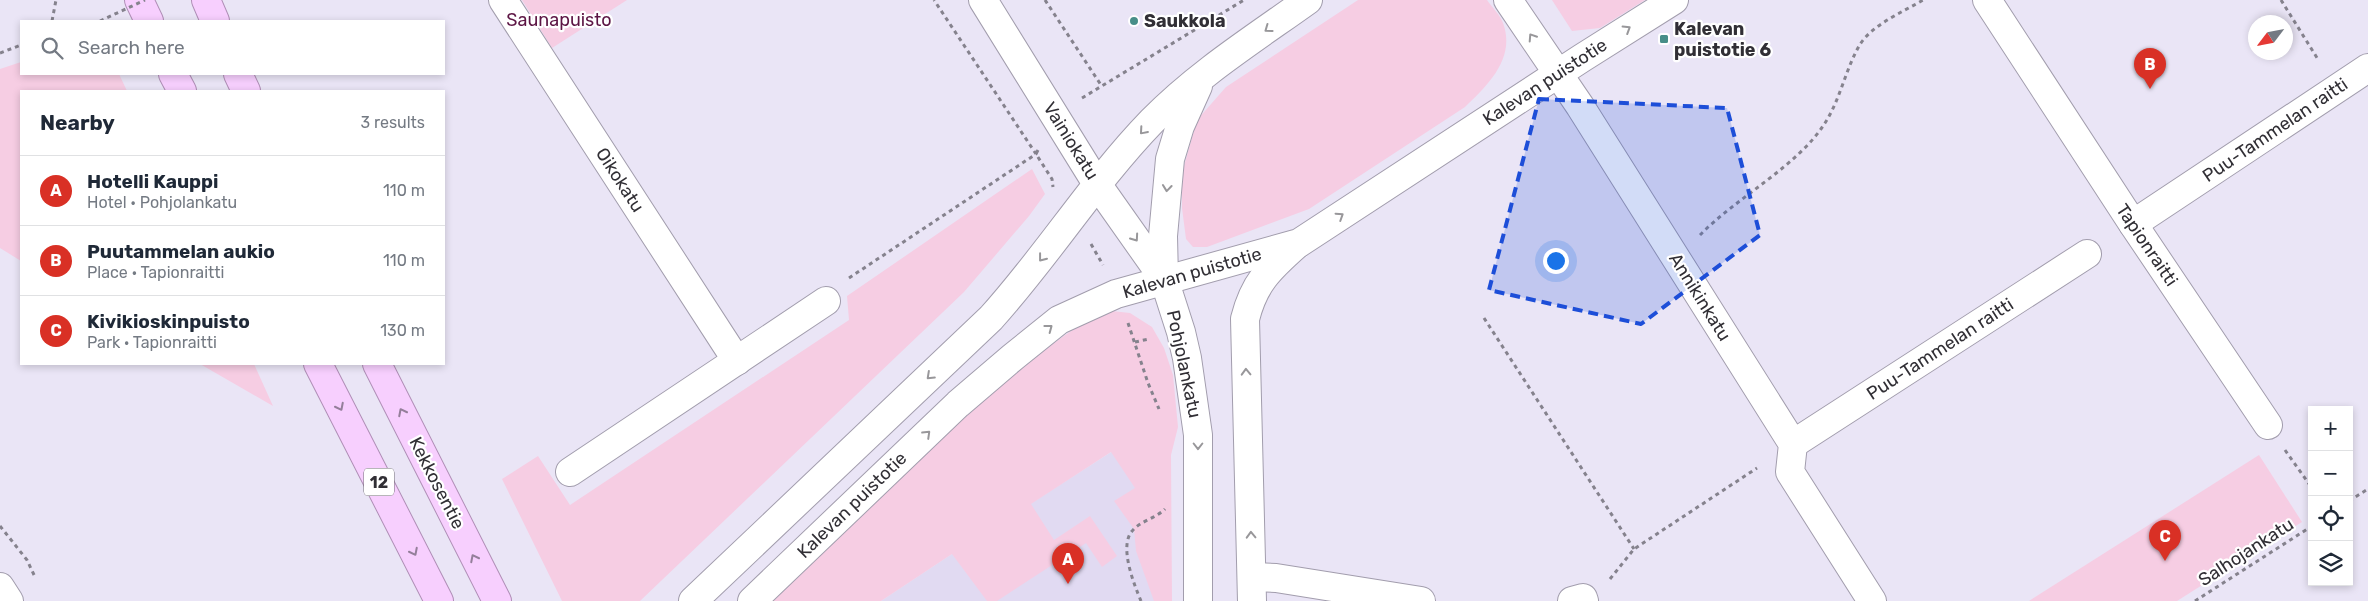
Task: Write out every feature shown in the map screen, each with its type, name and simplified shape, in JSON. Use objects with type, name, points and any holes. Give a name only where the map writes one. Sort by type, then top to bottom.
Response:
[{"type":"highway","points":[[138,0],[148,20]]},
{"type":"highway","points":[[206,0],[215,20]]},
{"type":"highway","points":[[174,75],[181,90]]},
{"type":"highway","points":[[238,75],[246,90]]},
{"type":"highway","name":"12","points":[[319,365],[440,601]]},
{"type":"highway","name":"Kekkosentie","points":[[378,365],[497,601]]},
{"type":"street","name":"Oikokatu","points":[[503,0],[736,361]]},
{"type":"street","name":"Vainiokatu","points":[[983,0],[1097,184],[1164,279]]},
{"type":"street","points":[[695,599],[991,318],[1020,286],[1062,212],[1097,184],[1152,120],[1203,76],[1308,0]]},
{"type":"street","name":"Annikinkatu","points":[[1508,0],[1580,106],[1793,444]]},
{"type":"street","name":"Kalevan puistotie","points":[[752,601],[958,404],[1013,356],[1059,320],[1116,294],[1164,279],[1299,243],[1557,74],[1674,0]]},
{"type":"street","name":"Tapionraitti","points":[[1987,0],[2133,224],[2268,425]]},
{"type":"street","name":"Puu-Tammelan raitti","points":[[2133,224],[2368,68]]},
{"type":"street","name":"Pohjolankatu","points":[[1198,601],[1197,425],[1193,386],[1181,332],[1164,279],[1163,236],[1170,159],[1180,126],[1203,76]]},
{"type":"street","points":[[1299,243],[1271,267],[1258,284],[1245,320],[1252,589],[1276,578],[1421,601]]},
{"type":"street","name":"Puu-Tammelan raitti","points":[[1793,444],[2087,254]]},
{"type":"street","points":[[570,472],[826,301]]},
{"type":"street","points":[[1793,444],[1790,472],[1872,601]]},
{"type":"street","points":[[0,587],[9,601]]},
{"type":"street","points":[[1572,601],[1583,598],[1584,601]]},
{"type":"path","points":[[52,20],[56,0]]},
{"type":"path","points":[[102,20],[145,0]]},
{"type":"path","points":[[934,0],[1052,179],[1055,197],[1062,212],[1086,236],[1105,269],[1162,415]]},
{"type":"path","points":[[1045,0],[1101,85]]},
{"type":"path","points":[[826,301],[842,282],[1036,154],[1044,130],[1056,116],[1101,85],[1244,0]]},
{"type":"path","points":[[1676,259],[1718,216],[1795,157],[1825,123],[1859,45],[1875,30],[1923,0]]},
{"type":"path","points":[[2281,0],[2336,89]]},
{"type":"path","points":[[0,53],[20,45]]},
{"type":"path","points":[[1484,318],[1634,549]]},
{"type":"path","points":[[2268,425],[2308,482]]},
{"type":"path","points":[[1608,581],[1634,549],[1793,444]]},
{"type":"path","points":[[2353,498],[2368,489]]},
{"type":"path","points":[[1141,601],[1126,550],[1127,538],[1134,529],[1158,516],[1166,507]]},
{"type":"path","points":[[0,526],[27,560],[39,584]]},
{"type":"path","name":"Salhojankatu","points":[[2195,601],[2308,529]]},
{"type":"highlighted area","points":[[1539,99],[1727,108],[1760,235],[1641,324],[1489,290]]},
{"type":"shaded area","points":[[1152,426],[1172,601],[881,601],[952,554]]},
{"type":"green space","name":"Saunapuisto","points":[[522,0],[627,0],[552,48]]},
{"type":"green space","points":[[1358,0],[1487,0],[1503,23],[1506,48],[1503,59],[1491,80],[1465,107],[1309,209],[1207,247],[1193,247],[1186,239],[1182,208],[1182,173],[1197,120],[1226,87]]},
{"type":"green space","points":[[1552,0],[1645,0],[1600,28],[1572,31]]},
{"type":"green space","points":[[20,62],[20,75],[119,75],[127,90],[20,90],[20,260],[0,248],[0,69]]},
{"type":"green space","points":[[1032,169],[1045,194],[1029,216],[964,292],[640,601],[562,601],[502,479],[538,456],[570,505],[849,320],[847,296]]},
{"type":"green space","points":[[1112,311],[1130,313],[1152,327],[1164,348],[1173,375],[1178,427],[1171,455],[1172,601],[1154,601],[1136,551],[1134,529],[1114,501],[1135,488],[1111,452],[1031,504],[1054,540],[1090,516],[1117,556],[1102,567],[1086,543],[997,601],[987,601],[952,554],[881,601],[771,601],[894,481],[957,423],[1065,335],[1088,321]]},
{"type":"green space","points":[[202,365],[254,365],[273,406]]},
{"type":"green space","points":[[2259,455],[2302,522],[2177,601],[2029,601]]},
{"type":"place","name":"Saukkola","points":[[1134,21]]},
{"type":"place","name":"Kalevan puistotie 6","points":[[1664,39]]},
{"type":"place","name":"Puutammelan aukio","points":[[2150,89]]},
{"type":"place","name":"Kivikioskinpuisto","points":[[2165,561]]},
{"type":"place","name":"Hotelli Kauppi","points":[[1068,584]]}]
